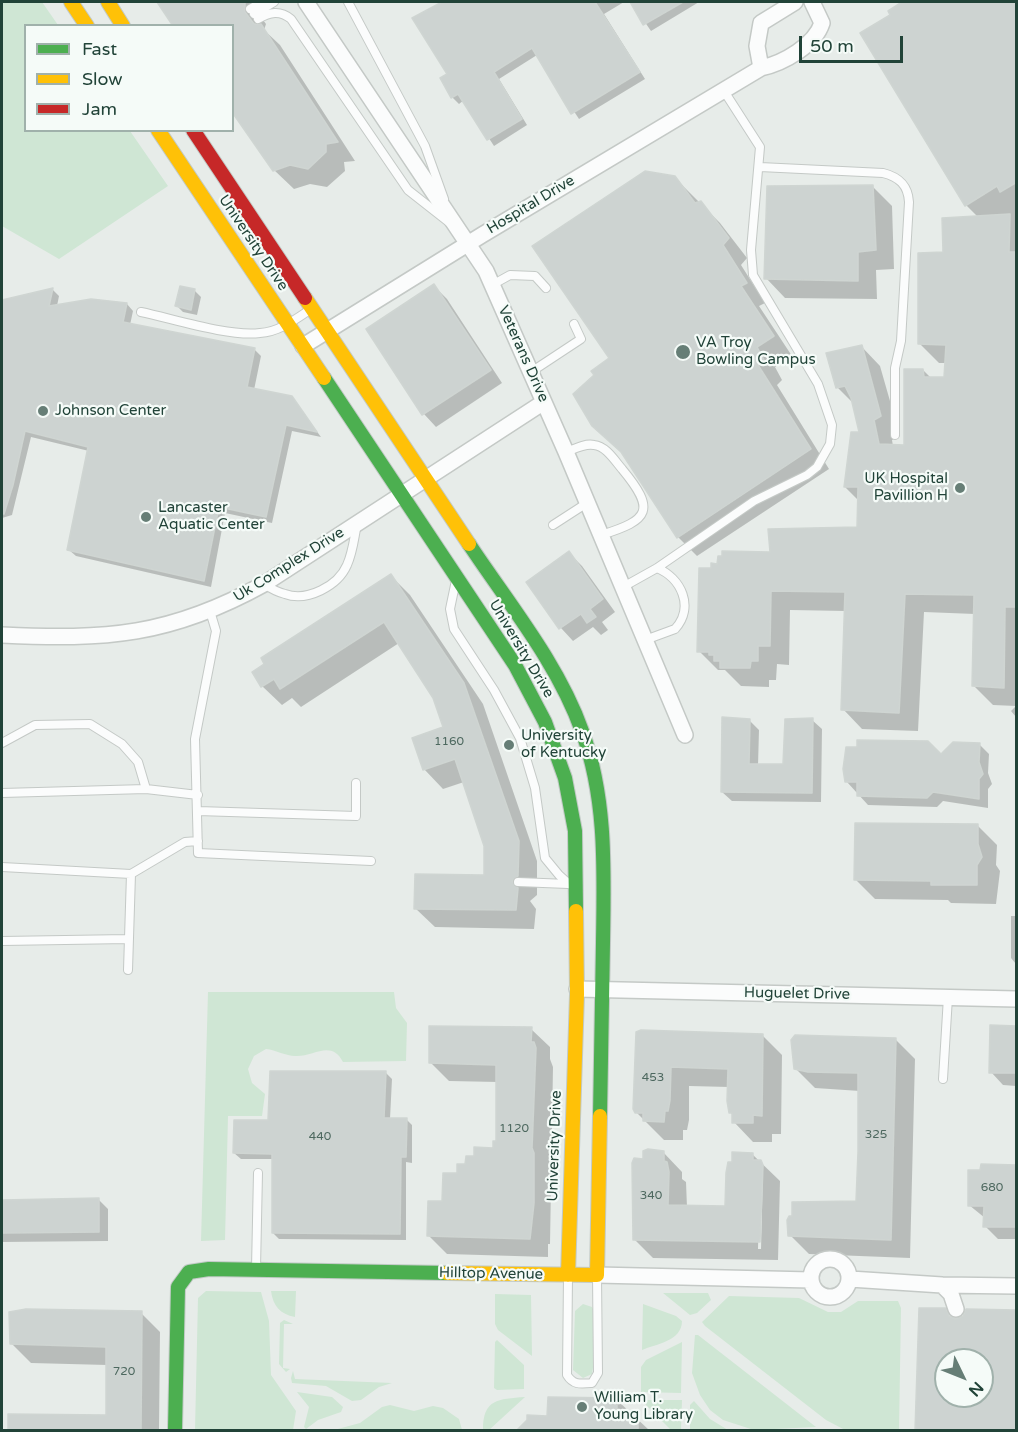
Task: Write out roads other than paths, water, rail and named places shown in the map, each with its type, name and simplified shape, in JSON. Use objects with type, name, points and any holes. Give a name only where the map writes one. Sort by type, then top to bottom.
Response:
[{"type":"street","points":[[71,2],[86,24]]},
{"type":"street","points":[[108,2],[122,24]]},
{"type":"street","name":"Veterans Drive","points":[[306,2],[453,226],[468,243],[492,285],[566,452],[686,735]]},
{"type":"street","points":[[761,68],[757,46],[761,23],[795,2]]},
{"type":"street","name":"Hospital Drive","points":[[303,346],[468,243],[761,68],[779,62],[813,39],[822,23],[812,2]]},
{"type":"street","name":"University Drive","points":[[159,132],[515,665],[545,722],[565,778],[575,831],[573,884],[577,989],[568,1275]]},
{"type":"street","name":"University Drive","points":[[194,132],[548,663],[575,713],[587,746],[603,826],[597,1275]]},
{"type":"street","name":"Uk Complex Drive","points":[[2,635],[133,633],[173,625],[210,611],[264,584],[544,402]]},
{"type":"street","name":"Huguelet Drive","points":[[577,989],[1017,999]]},
{"type":"street","points":[[830,1259],[842,1263],[850,1279],[842,1294],[831,1298],[820,1294],[811,1280],[814,1268],[824,1260],[830,1259]]},
{"type":"street","name":"Hilltop Avenue","points":[[175,1431],[178,1287],[184,1275],[196,1269],[811,1280]]},
{"type":"street","points":[[850,1279],[942,1285],[1017,1286]]},
{"type":"street","points":[[942,1285],[951,1294],[956,1309]]},
{"type":"lane","points":[[254,14],[262,2]]},
{"type":"lane","points":[[254,14],[274,2]]},
{"type":"lane","points":[[348,2],[425,146],[453,226]]},
{"type":"lane","points":[[254,14],[272,12],[284,14],[291,19],[408,190],[430,210],[453,226]]},
{"type":"lane","points":[[623,587],[657,568],[754,501],[807,475],[817,466],[830,444],[832,425],[818,384],[753,275],[751,250],[760,167],[758,143],[724,91]]},
{"type":"lane","points":[[760,167],[883,172],[899,179],[906,187],[909,202],[901,342],[895,368],[895,435]]},
{"type":"lane","points":[[492,285],[510,275],[525,275],[535,276],[546,288]]},
{"type":"lane","points":[[141,312],[239,333],[262,334],[288,324],[312,309]]},
{"type":"lane","points":[[531,372],[581,339],[574,324]]},
{"type":"lane","points":[[566,452],[593,444],[604,449],[643,498],[643,512],[637,520],[627,527],[601,536]]},
{"type":"lane","points":[[553,525],[587,503]]},
{"type":"lane","points":[[264,584],[285,595],[298,596],[315,593],[333,583],[346,567],[357,523]]},
{"type":"lane","points":[[645,640],[675,629],[684,612],[679,584],[657,568]]},
{"type":"lane","points":[[456,577],[450,609],[454,629],[494,690],[520,738],[535,789],[545,858],[559,875],[573,884]]},
{"type":"lane","points":[[210,611],[216,632],[195,739],[198,853],[371,861]]},
{"type":"lane","points":[[2,743],[35,725],[90,724],[123,744],[138,762],[146,789]]},
{"type":"lane","points":[[198,811],[356,816],[356,783]]},
{"type":"lane","points":[[2,793],[146,789],[198,795]]},
{"type":"lane","points":[[2,867],[131,874],[185,842],[198,841]]},
{"type":"lane","points":[[128,970],[131,874]]},
{"type":"lane","points":[[518,882],[573,884]]},
{"type":"lane","points":[[2,940],[128,939]]},
{"type":"lane","points":[[943,1079],[948,997]]},
{"type":"lane","points":[[256,1270],[258,1173]]},
{"type":"lane","points":[[568,1275],[567,1375],[571,1382],[577,1384],[592,1383],[598,1373],[597,1275]]},
{"type":"place","name":"VA Troy Bowling Campus","points":[[683,352]]},
{"type":"place","name":"Johnson Center","points":[[43,411]]},
{"type":"place","name":"UK Hospital Pavillion H","points":[[960,488]]},
{"type":"place","name":"Lancaster Aquatic Center","points":[[146,517]]},
{"type":"place","name":"University of Kentucky","points":[[509,745]]},
{"type":"place","name":"William T. Young Library","points":[[582,1407]]}]
